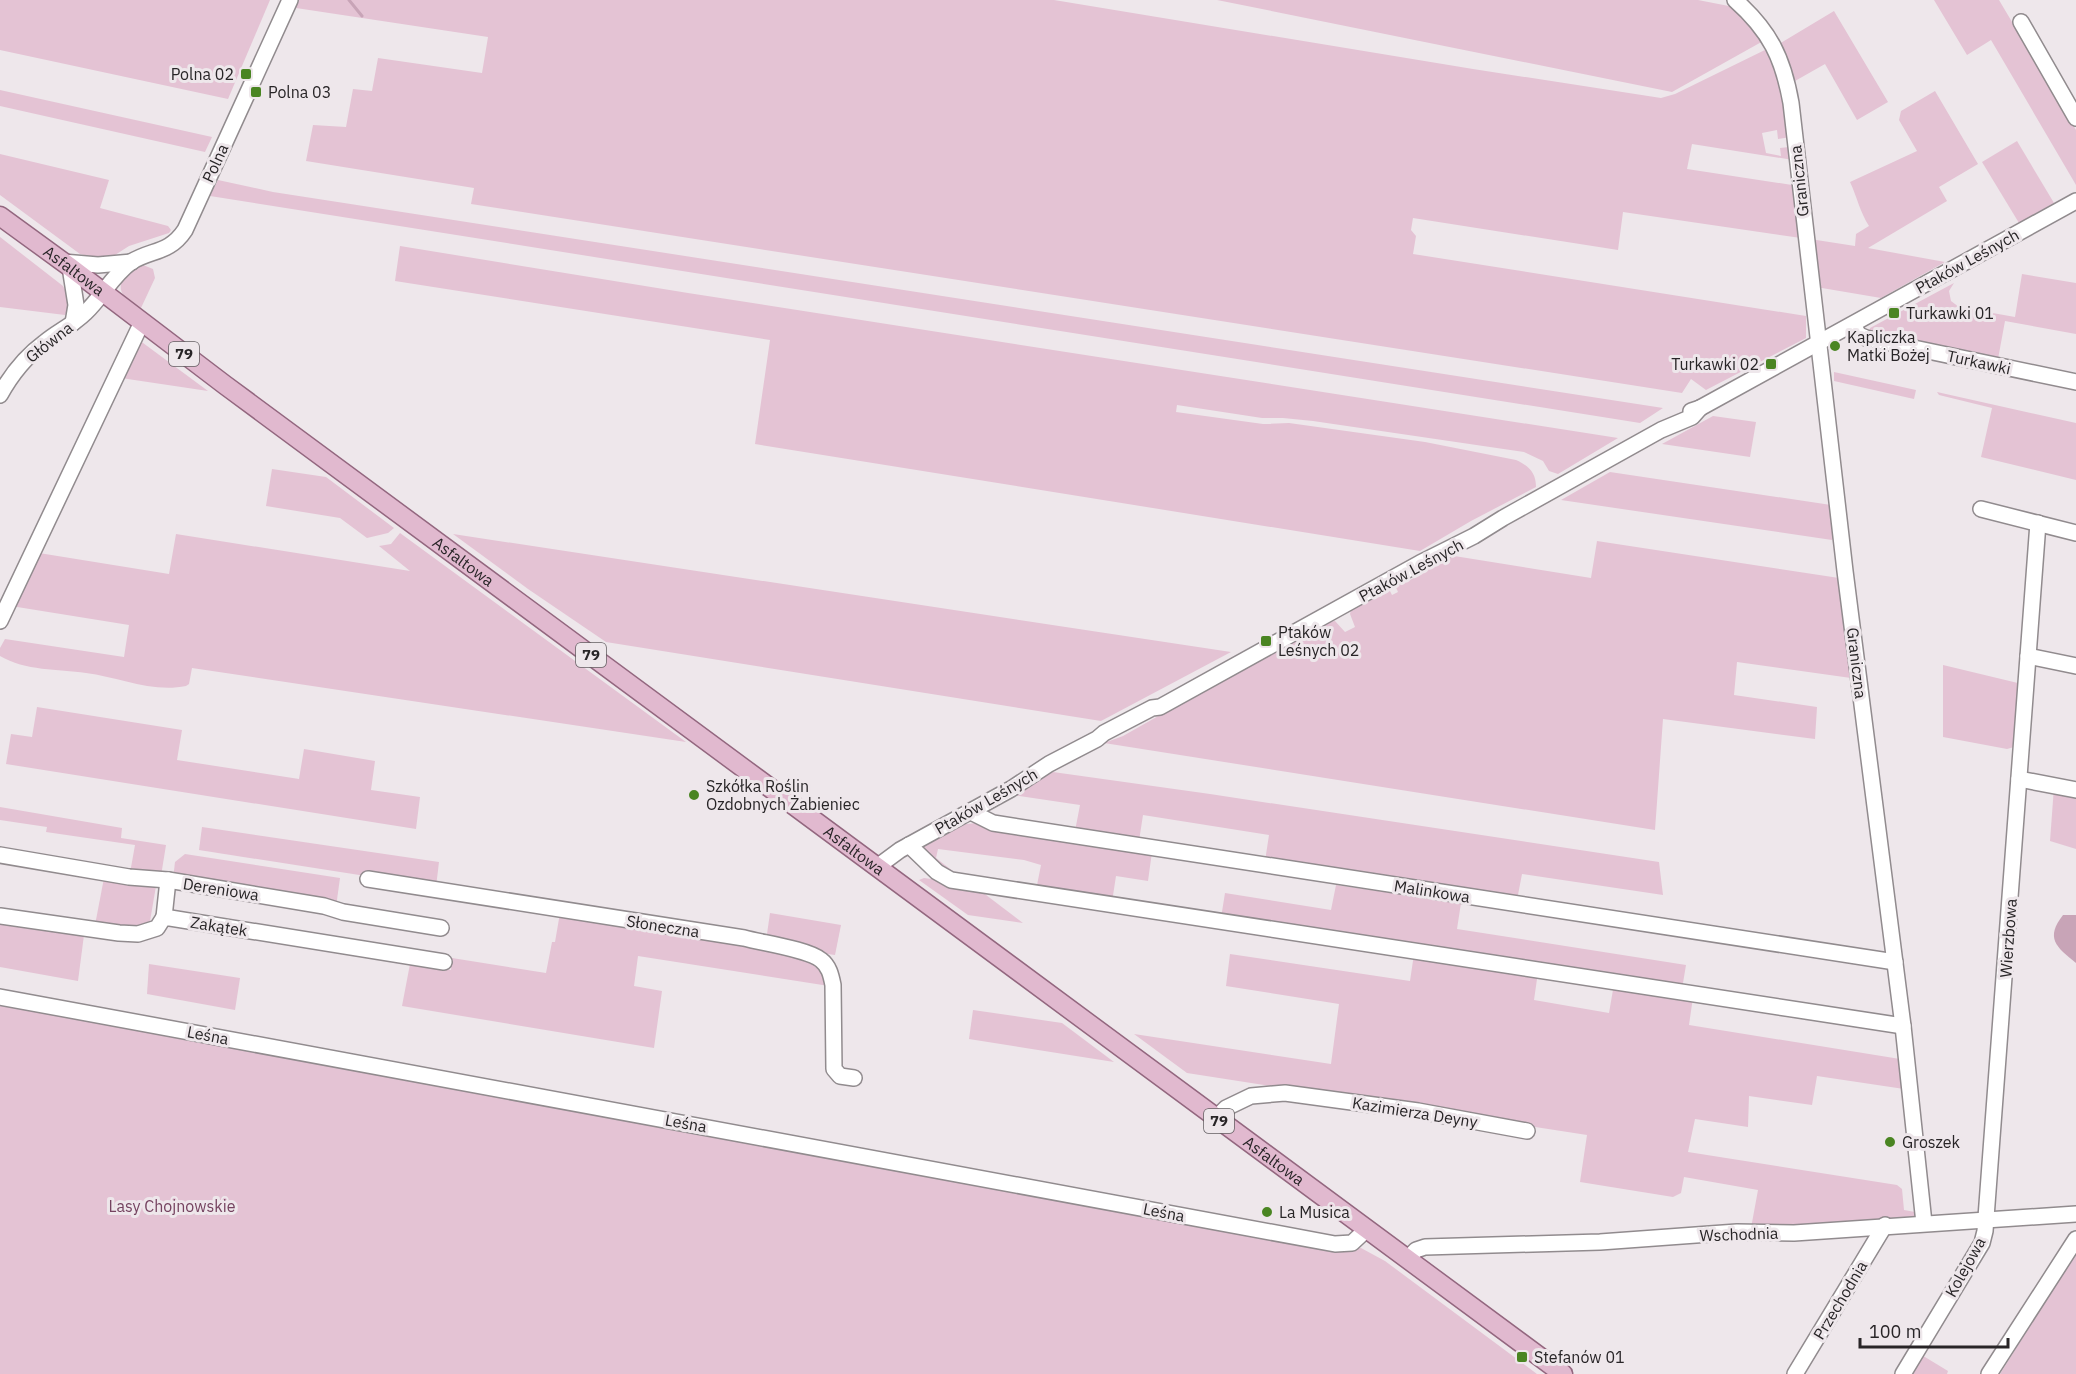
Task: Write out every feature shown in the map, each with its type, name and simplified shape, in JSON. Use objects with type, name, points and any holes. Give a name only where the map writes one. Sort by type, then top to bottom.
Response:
[{"type":"main road","name":"Asfaltowa","points":[[0,216],[1563,1374]]},
{"type":"street","name":"Polna","points":[[103,292],[119,271],[132,262],[170,246],[185,230],[290,0]]},
{"type":"street","name":"Graniczna","points":[[1735,0],[1749,13],[1771,41],[1782,65],[1791,103],[1846,582],[1903,1026],[1924,1223]]},
{"type":"street","points":[[2021,22],[2076,118]]},
{"type":"street","name":"Ptaków Leśnych","points":[[877,867],[909,845],[1011,789],[1049,764],[1097,739],[1105,740],[1131,729],[1158,712],[1161,707],[1352,600],[1441,552],[1474,537],[1503,518],[1661,430],[1692,417],[1700,408],[2076,201]]},
{"type":"street","points":[[73,323],[76,305],[67,264],[98,265],[132,262]]},
{"type":"street","name":"Główna","points":[[0,395],[15,371],[33,351],[87,312],[103,292]]},
{"type":"street","points":[[0,621],[142,322]]},
{"type":"street","name":"Turkawki","points":[[1853,325],[1859,335],[1866,338],[2076,382]]},
{"type":"street","points":[[1981,509],[2076,533]]},
{"type":"street","name":"Wierzbowa","points":[[1986,1220],[2038,523]]},
{"type":"street","points":[[2028,656],[2076,666]]},
{"type":"street","points":[[2019,779],[2076,790]]},
{"type":"street","name":"Malinkowa","points":[[971,811],[993,823],[1895,962]]},
{"type":"street","points":[[909,845],[937,872],[951,880],[1903,1026]]},
{"type":"street","name":"Dereniowa","points":[[0,855],[129,877],[168,880],[441,928]]},
{"type":"street","name":"Słoneczna","points":[[368,879],[744,939],[820,958],[826,965],[833,985],[834,1069],[840,1076],[854,1078]]},
{"type":"street","points":[[0,916],[138,934],[157,928],[164,917],[168,880]]},
{"type":"street","name":"Zakątek","points":[[164,917],[444,962]]},
{"type":"street","name":"Leśna","points":[[0,998],[1335,1244],[1352,1243],[1367,1229]]},
{"type":"street","name":"Kazimierza Deyny","points":[[1216,1118],[1226,1108],[1251,1096],[1285,1093],[1418,1111],[1527,1131]]},
{"type":"street","name":"Wschodnia","points":[[1407,1259],[1416,1250],[1425,1247],[1600,1242],[1737,1232],[1794,1233],[1885,1225],[2076,1214]]},
{"type":"street","name":"Kolejowa","points":[[1903,1374],[1982,1243],[1986,1220]]},
{"type":"street","name":"Przechodnia","points":[[1795,1374],[1885,1225]]},
{"type":"street","points":[[1989,1374],[2076,1239]]},
{"type":"green space","points":[[0,0],[270,0],[228,99],[0,50]]},
{"type":"green space","points":[[299,0],[1054,0],[1661,98],[1675,94],[1771,47],[1782,73],[1791,137],[1778,139],[1777,130],[1762,133],[1766,153],[1781,156],[1780,148],[1789,147],[1793,160],[1692,144],[1687,169],[1796,184],[1801,238],[1623,212],[1618,250],[1413,218],[1411,230],[1416,236],[1413,254],[1806,316],[1806,338],[1706,390],[1691,379],[1682,393],[471,204],[474,188],[306,161],[313,125],[346,127],[353,89],[372,91],[378,58],[482,73],[488,37],[296,8]]},
{"type":"green space","points":[[1217,0],[1698,0],[1739,8],[1765,40],[1672,92]]},
{"type":"green space","points":[[1934,0],[1999,0],[2076,130],[2076,185],[1991,40],[1967,55]]},
{"type":"green space","points":[[1834,11],[1888,102],[1857,120],[1825,64],[1795,81],[1779,44]]},
{"type":"green space","points":[[0,90],[212,137],[205,152],[0,106]]},
{"type":"green space","points":[[1935,91],[1978,164],[1939,187],[1947,201],[1868,248],[1945,262],[1881,298],[1816,287],[1810,239],[1855,246],[1856,234],[1869,226],[1850,182],[1917,151],[1899,120],[1901,111]]},
{"type":"green space","points":[[2017,141],[2054,203],[2019,223],[1982,162]]},
{"type":"green space","points":[[0,154],[109,180],[100,208],[168,226],[171,230],[169,233],[129,246],[115,255],[93,257],[80,254],[0,195]]},
{"type":"green space","points":[[218,180],[273,192],[1663,408],[1640,423],[210,196]]},
{"type":"green space","points":[[0,237],[63,286],[68,300],[65,315],[0,307]]},
{"type":"green space","points":[[400,246],[1618,438],[1558,474],[1549,471],[1543,461],[1524,452],[1313,421],[1262,418],[1177,405],[1176,412],[1263,424],[1289,423],[1425,442],[1516,460],[1531,470],[1536,487],[1420,551],[755,444],[770,340],[395,281]]},
{"type":"green space","points":[[143,265],[153,269],[155,278],[141,308],[125,297],[121,286],[125,277]]},
{"type":"green space","points":[[2022,274],[2076,283],[2076,334],[2005,321],[1998,359],[1869,335],[1870,328],[1954,283],[1949,291],[1951,301],[1959,307],[2015,317]]},
{"type":"green space","points":[[139,340],[208,391],[121,378]]},
{"type":"green space","points":[[1834,372],[1916,390],[1914,399],[1834,381]]},
{"type":"green space","points":[[1937,392],[2076,423],[2076,480],[1981,457],[1992,408],[1939,395]]},
{"type":"green space","points":[[1713,416],[1756,422],[1750,457],[1662,444]]},
{"type":"green space","points":[[272,469],[326,477],[394,528],[388,533],[367,538],[340,518],[266,506]]},
{"type":"green space","points":[[1610,472],[1831,505],[1835,535],[1832,540],[1561,500]]},
{"type":"green space","points":[[400,533],[686,742],[192,668],[189,684],[173,688],[135,684],[86,673],[31,667],[0,656],[0,648],[5,639],[124,657],[129,625],[11,606],[39,553],[169,574],[176,534],[410,571],[379,546],[391,544]]},
{"type":"green space","points":[[453,534],[1231,652],[1101,721],[606,642]]},
{"type":"green space","points":[[1597,541],[1839,578],[1851,678],[1737,662],[1734,695],[1817,707],[1815,739],[1663,719],[1655,830],[1104,743],[1123,736],[1323,623],[1335,621],[1345,632],[1355,627],[1350,614],[1351,610],[1389,589],[1392,595],[1398,592],[1395,585],[1416,577],[1415,574],[1448,555],[1591,578]]},
{"type":"green space","points":[[1943,665],[2022,684],[2014,747],[2007,749],[1943,737]]},
{"type":"green space","points":[[37,707],[182,730],[177,760],[299,779],[304,749],[375,761],[371,790],[420,797],[416,829],[6,764],[11,734],[32,737]]},
{"type":"green space","points":[[1053,772],[1659,862],[1663,895],[1522,874],[1517,900],[1265,861],[1269,835],[1143,815],[1139,841],[1075,831],[1080,805],[1012,795]]},
{"type":"green space","points":[[2054,787],[2076,794],[2076,849],[2050,841]]},
{"type":"green space","points":[[0,807],[122,828],[121,838],[166,845],[161,876],[130,873],[135,845],[46,832],[47,827],[0,820]]},
{"type":"green space","points":[[976,823],[1152,852],[1148,881],[1116,876],[1112,902],[1036,890],[1041,865],[1024,860],[938,849],[936,858],[963,879],[953,877],[924,854],[922,847],[924,842],[958,825]]},
{"type":"green space","points":[[202,827],[439,862],[436,887],[199,850]]},
{"type":"green space","points":[[185,854],[340,878],[336,907],[173,879],[175,862]]},
{"type":"green space","points":[[104,878],[156,886],[149,927],[95,925]]},
{"type":"green space","points":[[924,878],[973,885],[1023,923],[968,915],[919,880]]},
{"type":"green space","points":[[1336,885],[1461,903],[1457,929],[1686,965],[1682,989],[1221,918],[1225,893],[1331,910]]},
{"type":"green space","points":[[560,913],[789,952],[822,966],[829,986],[638,956],[634,986],[662,991],[654,1048],[402,1006],[410,964],[451,970],[452,958],[546,973]]},
{"type":"green space","points":[[770,913],[841,925],[835,955],[806,951],[766,941]]},
{"type":"green space","points":[[0,920],[84,935],[78,981],[0,967]]},
{"type":"green space","points":[[1230,954],[1410,981],[1414,954],[1538,972],[1534,1000],[1609,1013],[1614,984],[1693,997],[1689,1025],[1900,1059],[1904,1089],[1817,1076],[1812,1105],[1749,1096],[1748,1127],[1695,1119],[1688,1152],[1897,1185],[1902,1189],[1904,1210],[1915,1212],[1916,1219],[1751,1228],[1758,1190],[1684,1177],[1681,1193],[1673,1197],[1580,1182],[1587,1135],[1187,1073],[1134,1034],[1331,1064],[1339,1004],[1226,986]]},
{"type":"green space","points":[[149,964],[240,978],[235,1010],[147,994]]},
{"type":"green space","name":"Lasy Chojnowskie","points":[[0,1004],[1336,1251],[1361,1248],[1385,1261],[1537,1374],[0,1374]]},
{"type":"green space","points":[[973,1010],[1062,1023],[1114,1062],[969,1039]]},
{"type":"green space","points":[[2076,1252],[2076,1374],[2000,1374]]},
{"type":"green space","points":[[1920,1354],[1948,1371],[1947,1374],[1908,1374]]},
{"type":"shaded area","points":[[2063,915],[2076,915],[2076,963],[2055,942],[2055,930]]},
{"type":"waterway","points":[[349,0],[362,16]]},
{"type":"place","name":"Polna 02","points":[[246,74]]},
{"type":"place","name":"Polna 03","points":[[256,92]]},
{"type":"place","name":"Turkawki 01","points":[[1894,313]]},
{"type":"place","name":"Kapliczka Matki Bożej","points":[[1835,346]]},
{"type":"place","name":"Turkawki 02","points":[[1771,364]]},
{"type":"place","name":"Ptaków Leśnych 02","points":[[1266,641]]},
{"type":"place","name":"Szkółka Roślin Ozdobnych Żabieniec","points":[[694,795]]},
{"type":"place","name":"Groszek","points":[[1890,1142]]},
{"type":"place","name":"La Musica","points":[[1267,1212]]},
{"type":"place","name":"Stefanów 01","points":[[1522,1357]]}]
